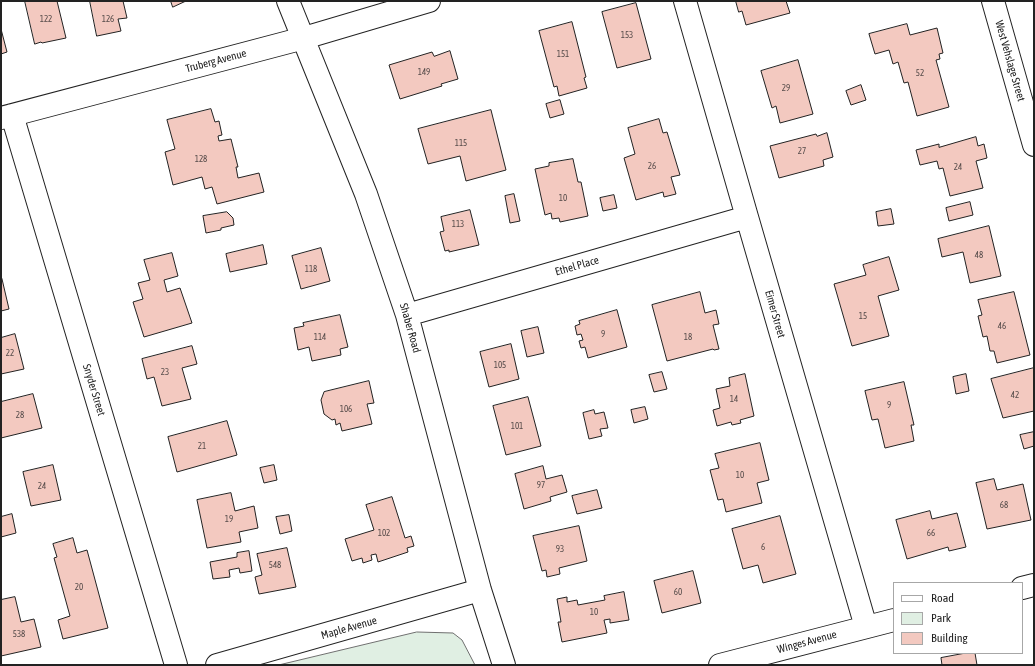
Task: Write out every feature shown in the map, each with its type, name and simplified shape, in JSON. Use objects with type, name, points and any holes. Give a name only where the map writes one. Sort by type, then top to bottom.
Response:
[{"type":"street","name":"Shaber Road","points":[[288,1],[366,194],[407,315],[480,590],[504,665]]},
{"type":"street","name":"Truberg Avenue","points":[[7,116],[304,38],[429,1]]},
{"type":"street","name":"Eimer Street","points":[[685,1],[866,627]]},
{"type":"street","name":"West Vehslage Street","points":[[993,1],[1034,145]]},
{"type":"street","name":"Snyder Street","points":[[7,116],[176,665]]},
{"type":"street","name":"Ethel Place","points":[[407,315],[747,217]]},
{"type":"street","points":[[1023,588],[1034,585]]},
{"type":"street","name":"Maple Avenue","points":[[217,665],[480,590]]},
{"type":"street","name":"Winges Avenue","points":[[720,665],[893,620]]},
{"type":"green space","points":[[417,632],[453,633],[462,640],[475,665],[279,665]]},
{"type":"building","points":[[25,1],[57,1],[66,38],[35,44]]},
{"type":"building","points":[[90,1],[123,1],[127,18],[118,19],[121,31],[97,36]]},
{"type":"building","points":[[171,1],[186,1],[173,7]]},
{"type":"building","points":[[736,1],[786,1],[790,13],[746,25],[742,11],[739,12]]},
{"type":"building","points":[[636,3],[651,59],[617,68],[602,12]]},
{"type":"building","points":[[572,22],[586,77],[584,78],[587,88],[559,96],[557,86],[554,87],[539,31]]},
{"type":"building","points":[[907,24],[910,35],[937,28],[943,53],[939,54],[940,59],[936,60],[949,107],[917,116],[908,82],[904,83],[898,62],[893,64],[889,50],[875,54],[869,34]]},
{"type":"building","points":[[1,29],[7,52],[1,54]]},
{"type":"building","points":[[450,51],[458,79],[441,84],[442,86],[400,99],[389,65],[432,52],[434,56]]},
{"type":"building","points":[[798,60],[813,114],[780,123],[776,106],[772,108],[761,71]]},
{"type":"building","points":[[861,85],[866,100],[851,105],[846,91]]},
{"type":"building","points":[[560,100],[564,114],[550,118],[546,104]]},
{"type":"building","points":[[211,109],[215,122],[219,121],[222,135],[218,136],[219,141],[231,139],[238,167],[236,167],[238,178],[259,173],[264,192],[217,204],[212,187],[205,189],[202,177],[173,185],[165,152],[175,149],[167,120]]},
{"type":"building","points":[[491,110],[506,170],[466,181],[460,156],[428,164],[418,129]]},
{"type":"building","points":[[659,119],[663,133],[667,132],[680,175],[671,177],[676,194],[664,197],[663,192],[636,200],[624,158],[635,154],[628,128]]},
{"type":"building","points":[[827,133],[833,157],[823,160],[824,166],[779,178],[770,146],[816,134],[817,136]]},
{"type":"building","points":[[976,137],[978,146],[984,144],[987,158],[976,161],[983,188],[950,196],[943,168],[939,169],[937,161],[920,165],[916,150],[939,144],[939,147]]},
{"type":"building","points":[[573,159],[578,182],[581,182],[588,216],[560,222],[559,218],[552,219],[551,213],[545,215],[535,169],[549,166],[549,163]]},
{"type":"building","points":[[514,194],[520,221],[510,223],[505,196]]},
{"type":"building","points":[[614,195],[617,208],[603,211],[600,198]]},
{"type":"building","points":[[970,202],[973,215],[949,221],[946,208]]},
{"type":"building","points":[[891,209],[894,224],[878,226],[876,212]]},
{"type":"building","points":[[470,210],[479,245],[449,252],[449,250],[445,251],[440,232],[444,231],[441,217]]},
{"type":"building","points":[[227,212],[233,218],[234,225],[221,228],[221,230],[206,233],[203,216]]},
{"type":"building","points":[[989,226],[1001,276],[970,283],[963,252],[942,257],[938,239]]},
{"type":"building","points":[[263,245],[267,264],[230,272],[226,254]]},
{"type":"building","points":[[321,248],[330,281],[301,289],[292,256]]},
{"type":"building","points":[[172,253],[178,276],[164,280],[167,292],[180,288],[192,323],[144,337],[133,302],[143,299],[138,283],[150,280],[144,260]]},
{"type":"building","points":[[889,257],[899,290],[878,296],[889,336],[852,346],[834,284],[866,275],[863,265]]},
{"type":"building","points":[[2,279],[9,309],[1,311],[1,280]]},
{"type":"building","points":[[700,292],[705,313],[716,310],[719,324],[713,325],[719,349],[713,349],[667,361],[652,305]]},
{"type":"building","points":[[1014,292],[1030,355],[997,363],[994,351],[990,351],[987,336],[983,337],[978,316],[982,315],[978,300]]},
{"type":"building","points":[[617,310],[627,347],[588,358],[585,347],[581,348],[579,341],[583,340],[581,334],[577,335],[575,326],[580,324],[579,321]]},
{"type":"building","points":[[340,315],[348,347],[340,349],[341,355],[312,361],[309,347],[298,350],[294,328],[304,326],[303,323]]},
{"type":"building","points":[[538,327],[544,353],[527,357],[521,331]]},
{"type":"building","points":[[15,334],[24,369],[1,374],[1,338]]},
{"type":"building","points":[[511,344],[519,379],[489,387],[480,352]]},
{"type":"building","points":[[192,346],[197,364],[182,368],[191,399],[162,406],[154,377],[147,379],[142,359]]},
{"type":"building","points":[[1034,368],[1034,411],[1003,418],[991,379]]},
{"type":"building","points":[[662,372],[667,389],[654,392],[649,375]]},
{"type":"building","points":[[745,374],[754,416],[740,420],[741,423],[732,425],[731,422],[717,426],[713,410],[720,408],[716,389],[730,386],[729,378]]},
{"type":"building","points":[[966,374],[969,391],[956,394],[953,377]]},
{"type":"building","points":[[369,381],[374,403],[367,404],[372,424],[342,431],[340,423],[336,425],[335,419],[332,420],[324,414],[321,400],[324,392]]},
{"type":"building","points":[[904,382],[914,425],[911,425],[914,441],[885,448],[878,419],[872,420],[865,391]]},
{"type":"building","points":[[33,394],[42,428],[1,438],[1,402]]},
{"type":"building","points":[[528,397],[541,446],[506,455],[493,406]]},
{"type":"building","points":[[645,407],[648,419],[634,423],[631,410]]},
{"type":"building","points":[[594,410],[595,414],[604,412],[608,428],[600,429],[602,436],[589,439],[583,413]]},
{"type":"building","points":[[227,421],[237,455],[177,472],[168,437]]},
{"type":"building","points":[[1034,432],[1034,446],[1024,449],[1020,435]]},
{"type":"building","points":[[760,443],[769,480],[757,483],[762,503],[726,512],[723,499],[718,500],[710,470],[719,468],[715,454]]},
{"type":"building","points":[[53,465],[61,500],[31,506],[23,472]]},
{"type":"building","points":[[274,465],[277,480],[264,483],[260,468]]},
{"type":"building","points":[[543,466],[546,479],[562,475],[567,492],[550,497],[551,501],[524,509],[515,474]]},
{"type":"building","points":[[994,479],[997,490],[1023,484],[1031,520],[987,529],[976,483]]},
{"type":"building","points":[[597,490],[602,508],[577,514],[572,496]]},
{"type":"building","points":[[231,493],[235,511],[254,506],[258,528],[239,532],[241,542],[207,548],[197,500]]},
{"type":"building","points":[[392,497],[405,538],[411,536],[414,546],[407,548],[408,552],[378,562],[376,554],[371,555],[372,560],[363,563],[362,558],[352,561],[345,539],[374,530],[366,505]]},
{"type":"building","points":[[930,511],[932,519],[957,513],[966,547],[949,551],[948,547],[907,559],[896,520]]},
{"type":"building","points":[[12,514],[16,533],[1,537],[1,517]]},
{"type":"building","points":[[289,515],[292,531],[280,534],[276,517]]},
{"type":"building","points":[[780,516],[796,574],[763,583],[758,565],[743,569],[732,529]]},
{"type":"building","points":[[579,526],[587,561],[559,568],[560,574],[547,577],[546,570],[542,571],[533,536]]},
{"type":"building","points":[[73,538],[77,553],[87,550],[108,628],[63,639],[58,620],[70,616],[54,558],[57,557],[53,544]]},
{"type":"building","points":[[287,548],[296,587],[259,594],[255,577],[262,575],[257,554]]},
{"type":"building","points":[[249,551],[252,571],[240,573],[239,568],[229,570],[230,577],[213,579],[210,562],[237,557],[237,553]]},
{"type":"building","points":[[693,571],[701,603],[662,613],[654,581]]},
{"type":"building","points":[[624,592],[629,620],[610,623],[610,619],[604,620],[607,633],[562,642],[558,622],[561,622],[557,599],[567,597],[567,602],[577,600],[578,605],[605,600],[604,596]]},
{"type":"building","points":[[15,597],[21,622],[34,619],[41,647],[1,656],[1,600]]},
{"type":"building","points":[[961,654],[975,654],[977,665],[942,665],[941,658]]}]
